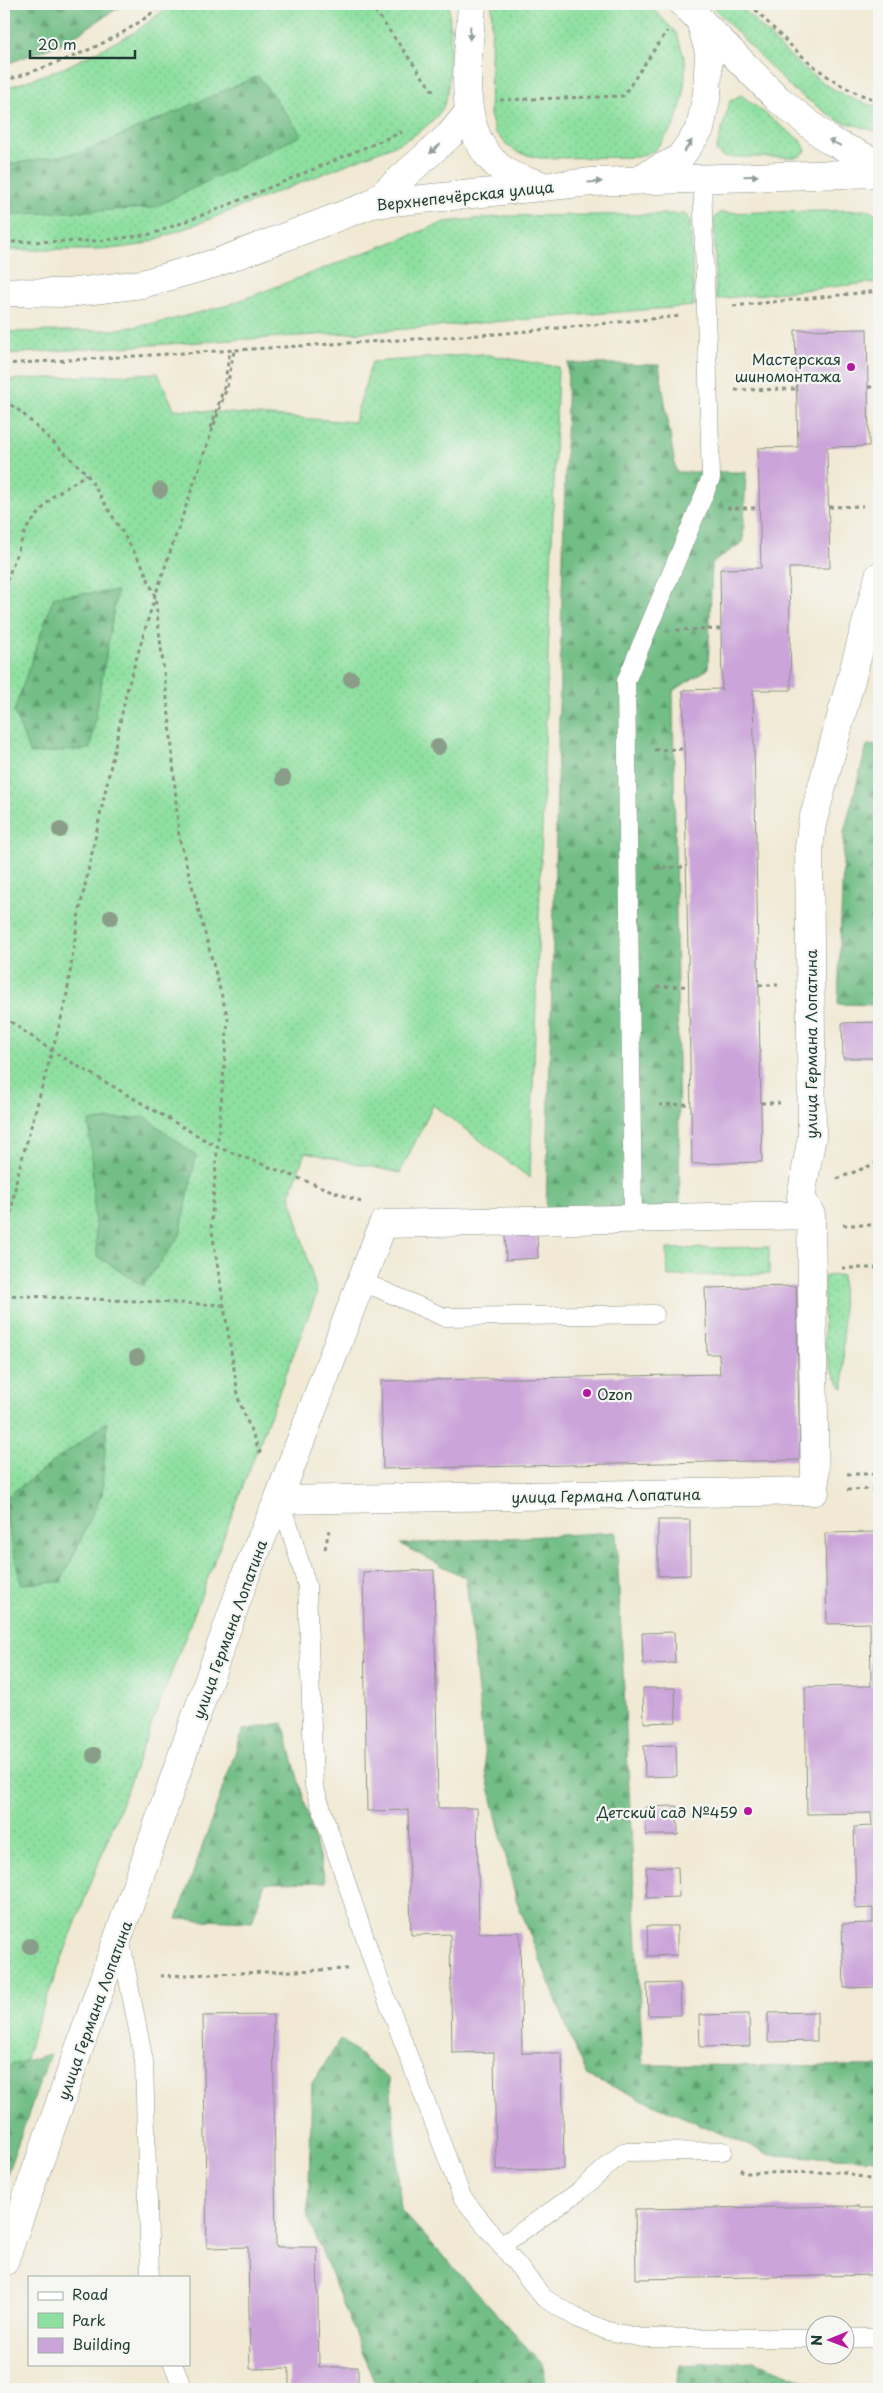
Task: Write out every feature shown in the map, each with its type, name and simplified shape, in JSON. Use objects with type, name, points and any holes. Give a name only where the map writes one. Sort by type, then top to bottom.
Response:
[{"type":"street","points":[[472,4],[468,113],[476,136],[488,157],[507,174],[547,187]]},
{"type":"street","points":[[692,12],[778,99],[829,140],[879,164]]},
{"type":"street","points":[[634,181],[679,160],[700,129],[707,94],[709,52],[692,12]]},
{"type":"street","points":[[372,204],[450,135],[468,113]]},
{"type":"street","name":"Верхнепечёрская улица","points":[[4,292],[68,293],[142,284],[216,263],[372,204],[547,187],[634,181],[879,173]]},
{"type":"street","name":"улица Германа Лопатина","points":[[4,2262],[120,1937],[246,1574],[278,1500],[815,1490],[811,1215],[801,1197],[812,1136],[808,848],[815,814],[879,576]]},
{"type":"street","points":[[278,1500],[383,1224],[811,1215]]},
{"type":"lane","points":[[633,1219],[626,681],[710,478],[702,178]]},
{"type":"lane","points":[[361,1281],[444,1317],[655,1314]]},
{"type":"lane","points":[[278,1500],[290,1529],[307,1586],[314,1786],[374,1968],[462,2197],[544,2298],[577,2318],[608,2331],[643,2338],[806,2338]]},
{"type":"lane","points":[[120,1937],[144,2061],[150,2276]]},
{"type":"lane","points":[[501,2246],[581,2190],[623,2152],[723,2150]]},
{"type":"lane","points":[[856,2338],[879,2338]]},
{"type":"lane","points":[[174,2366],[183,2389]]},
{"type":"path","points":[[4,8],[8,4]]},
{"type":"path","points":[[4,81],[63,61],[135,25],[160,5],[186,4]]},
{"type":"path","points":[[370,4],[440,102]]},
{"type":"path","points":[[750,4],[786,41],[825,73],[850,90],[879,100]]},
{"type":"path","points":[[498,100],[623,96],[670,27]]},
{"type":"path","points":[[4,242],[98,241],[152,234],[216,210],[408,129]]},
{"type":"path","points":[[4,364],[497,334],[694,314],[706,310],[879,291]]},
{"type":"path","points":[[4,1253],[17,1177],[70,983],[78,918],[127,690],[155,596],[227,387],[232,351]]},
{"type":"path","points":[[868,387],[879,387]]},
{"type":"path","points":[[708,390],[797,389]]},
{"type":"path","points":[[4,400],[21,412],[87,474],[142,565],[155,596],[170,724],[179,837],[228,1019],[210,1224],[239,1401],[278,1500]]},
{"type":"path","points":[[4,588],[26,529],[52,497],[87,474]]},
{"type":"path","points":[[829,507],[863,506]]},
{"type":"path","points":[[647,630],[721,629]]},
{"type":"path","points":[[759,985],[783,985]]},
{"type":"path","points":[[4,1017],[52,1051],[217,1147],[364,1204]]},
{"type":"path","points":[[4,1295],[222,1305]]},
{"type":"path","points":[[840,1474],[879,1474]]},
{"type":"path","points":[[160,1976],[374,1968]]},
{"type":"path","points":[[723,2150],[744,2173],[844,2172],[879,2182]]},
{"type":"green space","points":[[4,4],[123,5],[65,42],[4,65]]},
{"type":"green space","points":[[172,4],[449,4],[450,58],[446,100],[438,115],[418,133],[400,143],[141,245],[103,250],[4,250],[4,89],[66,67],[135,32]]},
{"type":"green space","points":[[492,4],[649,4],[677,34],[686,64],[683,98],[674,126],[655,150],[638,157],[541,158],[519,153],[507,145],[495,132],[490,115]]},
{"type":"green space","points":[[710,4],[739,4],[785,51],[819,80],[838,92],[858,101],[879,107],[879,132],[837,120],[791,88]]},
{"type":"green space","points":[[258,76],[302,135],[153,208],[4,215],[4,165],[83,152]]},
{"type":"green space","points":[[741,95],[802,142],[806,151],[799,157],[723,157],[716,151],[730,101]]},
{"type":"green space","points":[[867,210],[879,216],[879,282],[716,299],[714,219],[719,213]]},
{"type":"green space","points":[[684,214],[690,219],[694,306],[380,331],[4,354],[4,332],[113,330],[158,323],[228,305],[445,222],[505,216]]},
{"type":"green space","points":[[482,354],[558,367],[530,1178],[433,1105],[400,1173],[305,1152],[290,1195],[317,1293],[33,2034],[4,2137],[4,380],[158,373],[174,409],[354,422],[372,362]]},
{"type":"green space","points":[[568,363],[659,365],[676,472],[746,472],[743,542],[712,563],[708,669],[673,691],[680,1211],[546,1212]]},
{"type":"green space","points":[[117,591],[90,749],[30,754],[14,711],[54,596]]},
{"type":"green space","points":[[867,745],[879,746],[879,1005],[838,1004],[844,832]]},
{"type":"green space","points":[[146,1117],[196,1156],[180,1235],[143,1286],[97,1256],[89,1121]]},
{"type":"green space","points":[[769,1247],[769,1274],[668,1276],[667,1249]]},
{"type":"green space","points":[[842,1275],[844,1389],[835,1377],[830,1364],[824,1335],[824,1276]]},
{"type":"green space","points":[[107,1422],[102,1494],[61,1582],[21,1584],[4,1509],[4,1499]]},
{"type":"green space","points":[[616,1532],[643,2065],[879,2066],[879,2160],[771,2155],[586,2075],[516,1899],[487,1778],[466,1578],[400,1544]]},
{"type":"green space","points":[[283,1723],[326,1882],[265,1883],[252,1922],[177,1919],[243,1730]]},
{"type":"green space","points":[[341,2039],[390,2080],[401,2210],[542,2364],[548,2389],[377,2389],[308,2217],[312,2083]]},
{"type":"green space","points":[[50,2054],[4,2182],[4,2067]]},
{"type":"green space","points":[[754,2361],[826,2389],[675,2389],[680,2365]]},
{"type":"building","points":[[867,329],[869,446],[827,447],[830,568],[789,568],[791,690],[753,690],[762,1162],[692,1164],[683,690],[722,689],[720,569],[761,568],[758,448],[798,447],[795,330]]},
{"type":"building","points":[[879,1022],[879,1058],[843,1058],[842,1023]]},
{"type":"building","points":[[537,1232],[538,1258],[506,1260],[505,1234]]},
{"type":"building","points":[[796,1286],[800,1460],[383,1469],[381,1381],[720,1374],[719,1354],[707,1354],[705,1288]]},
{"type":"building","points":[[658,1520],[690,1520],[690,1575],[658,1576]]},
{"type":"building","points":[[879,1532],[879,1987],[844,1988],[842,1924],[873,1923],[873,1908],[856,1909],[854,1827],[872,1826],[871,1813],[807,1814],[805,1687],[871,1686],[870,1623],[827,1624],[825,1533]]},
{"type":"building","points":[[434,1570],[438,1808],[477,1808],[479,1933],[520,1932],[522,2053],[562,2053],[564,2169],[496,2170],[494,2052],[452,2053],[450,1934],[411,1935],[408,1810],[367,1811],[363,1572]]},
{"type":"building","points":[[674,1632],[675,1663],[643,1664],[642,1633]]},
{"type":"building","points":[[643,1688],[675,1688],[676,1722],[644,1723]]},
{"type":"building","points":[[676,1745],[677,1776],[645,1777],[644,1746]]},
{"type":"building","points":[[677,1806],[678,1835],[646,1835],[645,1807]]},
{"type":"building","points":[[646,1867],[678,1867],[679,1897],[647,1898]]},
{"type":"building","points":[[647,1926],[677,1926],[677,1955],[648,1956]]},
{"type":"building","points":[[680,1983],[681,2015],[648,2015],[647,1984]]},
{"type":"building","points":[[817,2012],[817,2041],[768,2042],[768,2013]]},
{"type":"building","points":[[749,2014],[750,2046],[700,2047],[699,2015]]},
{"type":"building","points":[[273,2015],[276,2247],[317,2247],[319,2367],[358,2367],[358,2389],[289,2389],[289,2368],[250,2369],[248,2247],[207,2248],[203,2016]]},
{"type":"building","points":[[859,2206],[859,2208],[879,2208],[879,2275],[636,2279],[635,2209]]},
{"type":"place","name":"Мастерская шиномонтажа","points":[[851,367]]},
{"type":"place","name":"Ozon","points":[[587,1393]]},
{"type":"place","name":"Детский сад №459","points":[[748,1811]]}]
